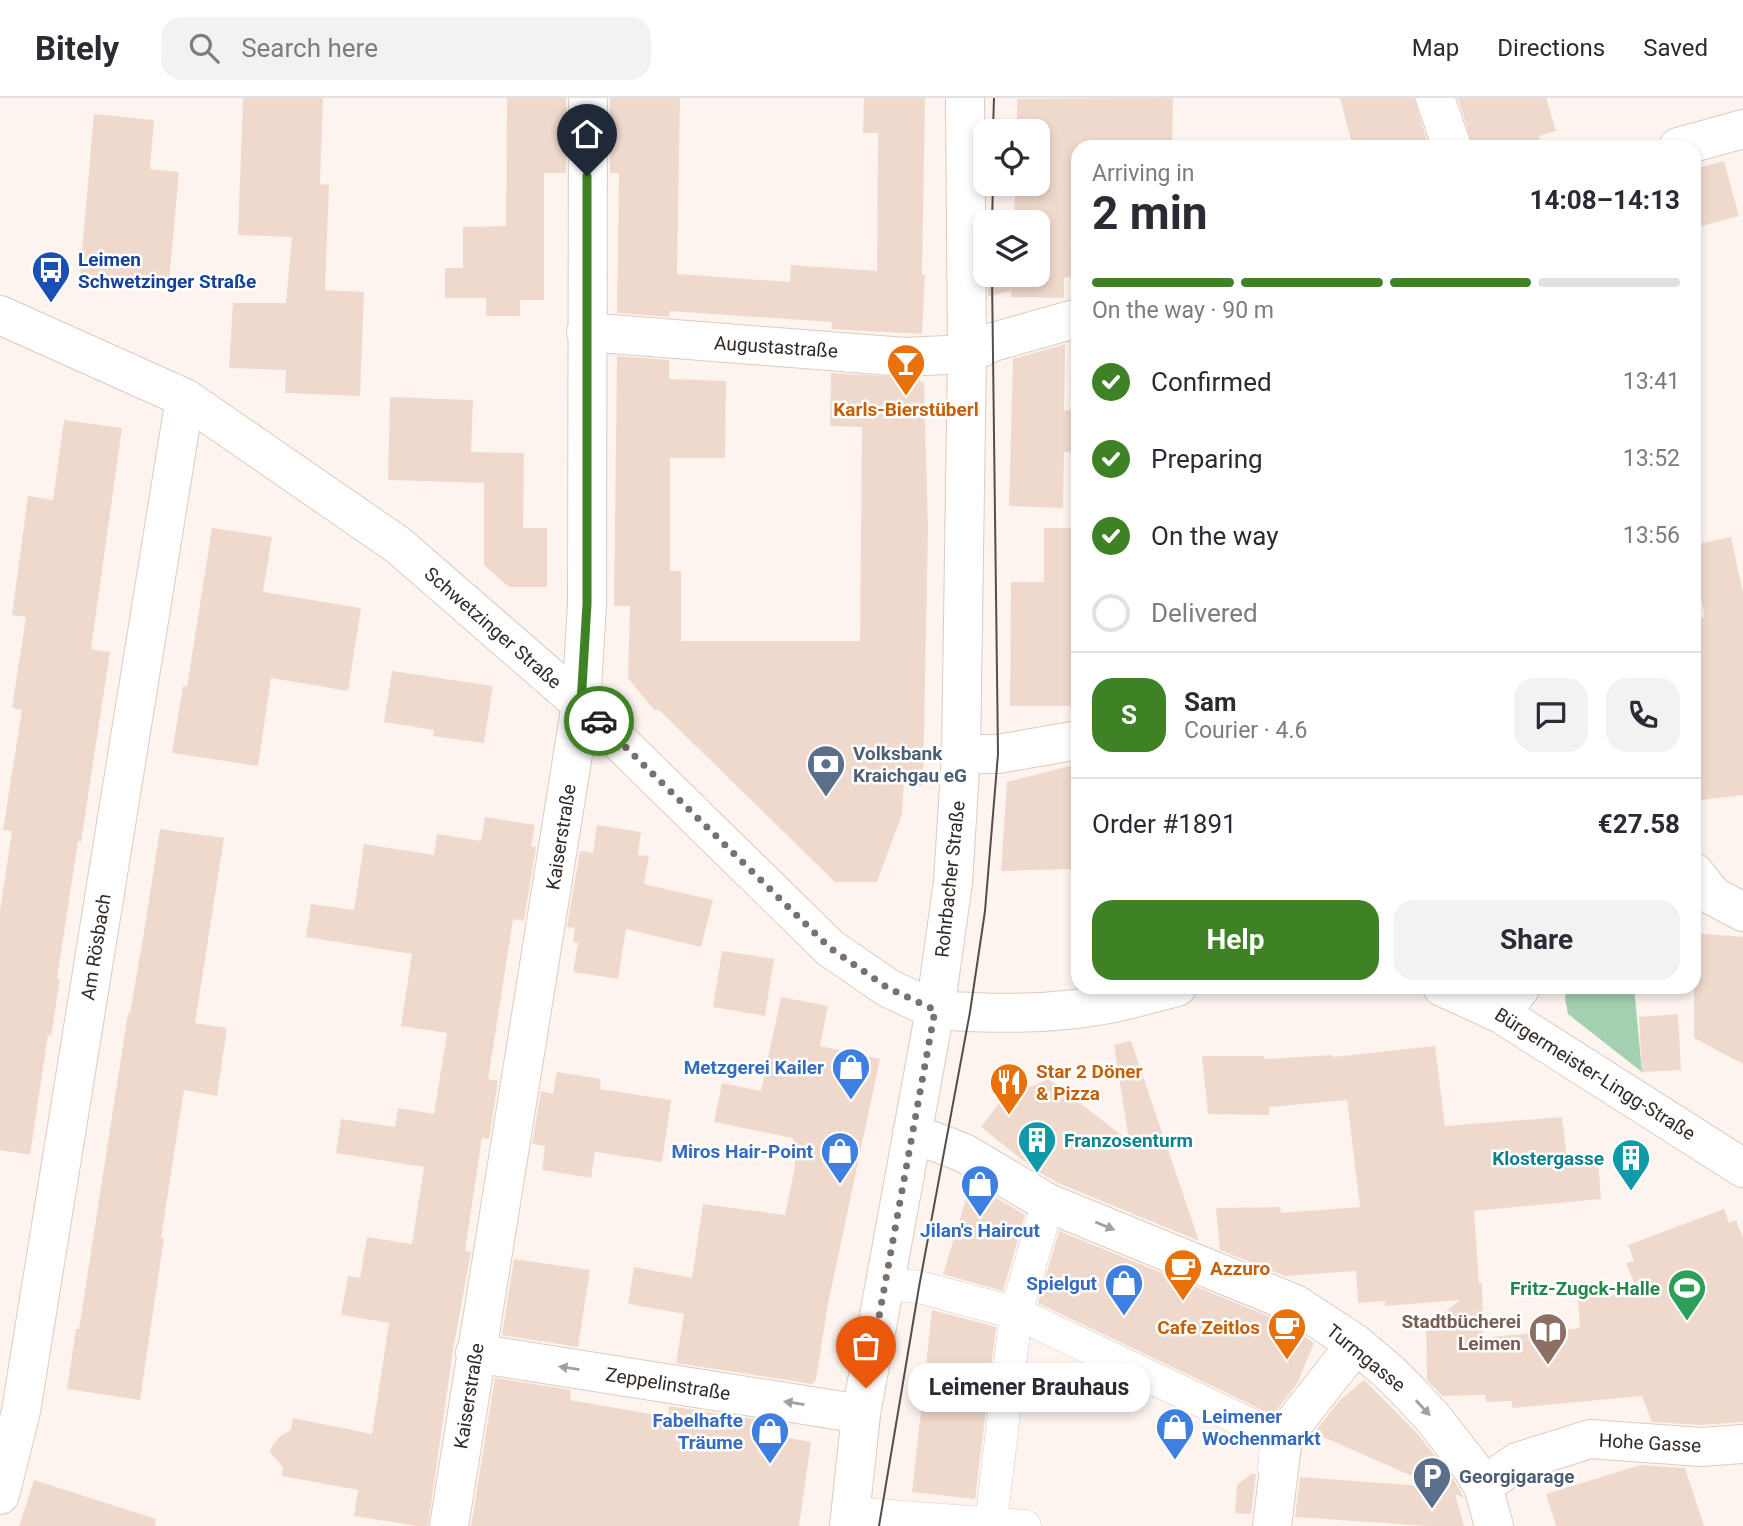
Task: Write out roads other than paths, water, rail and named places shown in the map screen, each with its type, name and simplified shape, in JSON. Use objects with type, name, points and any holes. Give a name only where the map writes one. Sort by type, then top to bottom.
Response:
[{"type":"street","name":"Kaiserstraße","points":[[449,1526],[581,704],[587,604],[587,98]]},
{"type":"street","name":"Rohrbacher Straße","points":[[850,1520],[862,1414],[935,1010],[951,903],[961,754],[967,354],[965,98]]},
{"type":"street","points":[[1435,98],[1450,140]]},
{"type":"street","points":[[1701,141],[1743,129]]},
{"type":"street","name":"Schwetzinger Straße","points":[[0,315],[185,398],[398,545],[581,704],[830,948],[888,988],[935,1010]]},
{"type":"street","points":[[967,354],[993,342],[1071,320]]},
{"type":"street","name":"Augustastraße","points":[[586,332],[905,357],[967,354]]},
{"type":"street","name":"Am Rösbach","points":[[0,1495],[21,1411],[185,398]]},
{"type":"street","points":[[961,754],[998,754],[1071,741]]},
{"type":"street","points":[[935,1010],[1012,1014],[1074,1010],[1149,994]]},
{"type":"street","name":"Bürgermeister-Lingg-Straße","points":[[1476,994],[1511,1001],[1743,1168]]},
{"type":"street","name":"Turmgasse","points":[[912,1133],[964,1153],[1048,1203],[1295,1304],[1356,1344],[1389,1371],[1433,1418],[1483,1486],[1494,1526]]},
{"type":"street","points":[[991,1524],[1016,1313],[1048,1203]]},
{"type":"street","points":[[884,1283],[919,1287],[1016,1313],[1277,1437],[1266,1526]]},
{"type":"street","points":[[1272,1526],[1283,1437],[1356,1344]]},
{"type":"street","name":"Zeppelinstraße","points":[[475,1353],[862,1414]]},
{"type":"street","name":"Hohe Gasse","points":[[1483,1486],[1517,1462],[1590,1439],[1701,1447],[1743,1444]]},
{"type":"street","points":[[850,1520],[1025,1526]]},
{"type":"tram line","points":[[993,119],[994,98]]},
{"type":"tram line","points":[[992,210],[993,196]]},
{"type":"tram line","points":[[879,1526],[919,1287],[970,1012],[985,911],[998,754],[992,287]]},
{"type":"place","name":"Leimen Schwetzinger Straße","points":[[51,304]]},
{"type":"place","name":"Karls-Bierstüberl","points":[[906,397]]},
{"type":"place","name":"Volksbank Kraichgau eG","points":[[826,798]]},
{"type":"place","name":"Metzgerei Kailer","points":[[851,1101]]},
{"type":"place","name":"Star 2 Döner & Pizza","points":[[1009,1116]]},
{"type":"place","name":"Franzosenturm","points":[[1037,1174]]},
{"type":"place","name":"Miros Hair-Point","points":[[840,1185]]},
{"type":"place","name":"Klostergasse","points":[[1631,1192]]},
{"type":"place","name":"Jilan's Haircut","points":[[980,1218]]},
{"type":"place","name":"Azzuro","points":[[1183,1302]]},
{"type":"place","name":"Spielgut","points":[[1124,1317]]},
{"type":"place","name":"Fritz-Zugck-Halle","points":[[1687,1322]]},
{"type":"place","name":"Cafe Zeitlos","points":[[1287,1361]]},
{"type":"place","name":"Stadtbücherei Leimen","points":[[1548,1366]]},
{"type":"place","name":"Leimener Brauhaus","points":[[866,1388]]},
{"type":"place","name":"Leimener Wochenmarkt","points":[[1175,1461]]},
{"type":"place","name":"Fabelhafte Träume","points":[[770,1465]]},
{"type":"place","name":"Georgigarage","points":[[1432,1510]]}]
